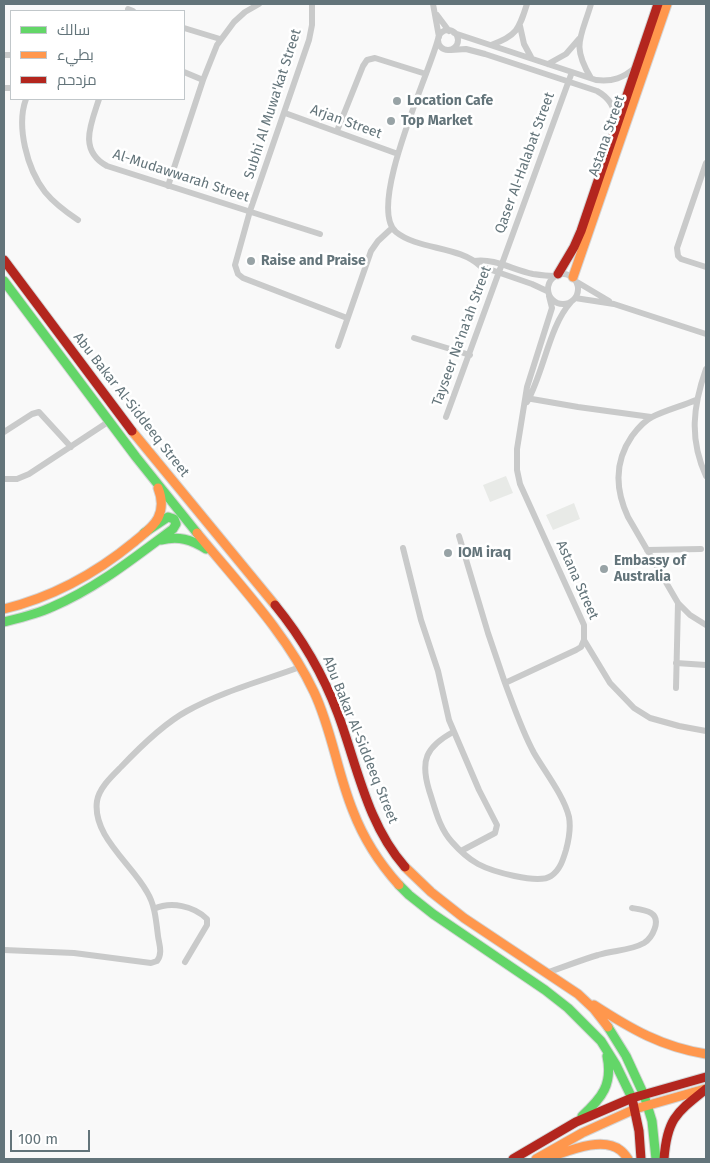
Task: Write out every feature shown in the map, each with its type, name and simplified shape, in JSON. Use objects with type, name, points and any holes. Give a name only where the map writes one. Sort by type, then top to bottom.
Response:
[{"type":"main road","name":"Astana Street","points":[[556,275],[574,248],[658,4]]},
{"type":"main road","name":"Astana Street","points":[[575,280],[667,4]]},
{"type":"main road","name":"Abu Bakar Al-Siddeeq Street","points":[[4,260],[118,414],[293,627],[314,660],[338,714],[369,808],[384,837],[403,864],[441,900],[583,998],[604,1023],[628,1058],[648,1105],[655,1141],[656,1159]]},
{"type":"main road","name":"Abu Bakar Al-Siddeeq Street","points":[[4,281],[108,422],[213,554],[279,633],[314,692],[353,811],[368,841],[392,876],[409,895],[433,914],[561,1002],[601,1041],[616,1065],[632,1098],[641,1159]]},
{"type":"main road","points":[[4,609],[33,601],[74,583],[100,568],[144,533],[156,522],[162,508],[161,494],[154,478]]},
{"type":"main road","points":[[4,622],[53,607],[82,593],[105,579],[175,527],[176,524],[172,517],[166,518],[144,533]]},
{"type":"main road","points":[[153,543],[182,537],[194,541],[213,554]]},
{"type":"main road","points":[[583,998],[624,1025],[654,1041],[682,1050],[706,1054]]},
{"type":"main road","points":[[576,1122],[595,1104],[606,1090],[608,1084],[610,1074],[608,1060],[601,1041]]},
{"type":"main road","points":[[513,1159],[576,1122],[632,1098],[706,1077]]},
{"type":"main road","points":[[536,1159],[582,1133],[635,1109],[706,1088]]},
{"type":"main road","points":[[664,1159],[666,1134],[672,1118],[706,1088]]},
{"type":"main road","points":[[544,1159],[587,1146],[601,1144],[615,1146],[628,1159]]},
{"type":"street","points":[[168,186],[203,80],[220,39],[238,18],[259,4]]},
{"type":"street","name":"Subhi Al Muwa'kat Street","points":[[312,4],[311,33],[250,211],[235,265],[240,276],[347,318]]},
{"type":"street","points":[[433,4],[436,14],[438,38],[442,48],[449,50],[466,49],[486,54],[603,94],[612,105],[617,122]]},
{"type":"street","points":[[491,45],[511,36],[520,26],[527,4]]},
{"type":"street","points":[[591,4],[580,38],[579,56],[591,78]]},
{"type":"street","points":[[433,58],[456,46],[458,40],[436,14]]},
{"type":"street","points":[[520,26],[524,44],[531,57]]},
{"type":"street","points":[[185,28],[220,39]]},
{"type":"street","points":[[614,304],[563,273],[556,275],[533,274],[502,263],[482,259],[474,260],[413,240],[392,228],[387,203],[398,154],[418,93],[433,58],[438,38],[444,31],[531,57],[591,78],[607,81],[616,80],[636,67]]},
{"type":"street","points":[[548,64],[566,54],[580,38]]},
{"type":"street","points":[[337,131],[363,66],[368,60],[375,58],[426,74]]},
{"type":"street","points":[[185,72],[203,80]]},
{"type":"street","name":"Qaser Al-Halabat Street","points":[[502,263],[572,72]]},
{"type":"street","points":[[26,100],[22,116],[22,129],[25,146],[35,174],[46,192],[78,220]]},
{"type":"street","name":"Al-Mudawwarah Street","points":[[99,100],[88,135],[95,158],[107,166],[320,234]]},
{"type":"street","name":"Arjan Street","points":[[284,113],[398,154]]},
{"type":"street","points":[[706,163],[677,248],[678,256],[681,259],[706,267]]},
{"type":"street","points":[[338,346],[371,251],[378,240],[392,228]]},
{"type":"street","points":[[474,260],[480,266],[548,294],[559,304],[573,300],[614,304],[706,334]]},
{"type":"street","name":"Tayseer Na'na'ah Street","points":[[446,417],[502,263]]},
{"type":"street","points":[[548,294],[550,280],[556,275]]},
{"type":"street","points":[[573,300],[578,293],[575,280]]},
{"type":"street","name":"Astana Street","points":[[548,294],[552,308],[527,387],[517,449],[518,476],[584,625],[584,640],[610,682],[634,708],[650,718],[706,731]]},
{"type":"street","name":"Astana Street","points":[[526,401],[534,388],[558,320],[573,300]]},
{"type":"street","points":[[414,338],[470,355]]},
{"type":"street","points":[[706,369],[696,400],[694,417],[697,446],[706,476]]},
{"type":"street","points":[[696,400],[651,417],[639,427],[624,449],[620,458],[618,474],[622,503],[647,550],[678,603],[690,615],[706,625]]},
{"type":"street","points":[[526,401],[651,417]]},
{"type":"street","points":[[4,432],[39,412],[71,447]]},
{"type":"street","points":[[4,479],[17,479],[29,474],[108,422]]},
{"type":"street","points":[[453,732],[441,738],[430,749],[426,757],[424,772],[440,823],[452,842],[472,860],[488,868],[519,876],[543,879],[553,875],[560,868],[569,840],[570,829],[566,810],[529,744],[488,633],[459,536]]},
{"type":"street","points":[[403,548],[421,620],[438,671],[453,732],[497,828],[493,834],[461,851]]},
{"type":"street","points":[[647,550],[700,549]]},
{"type":"street","points":[[676,688],[678,603]]},
{"type":"street","points":[[506,683],[576,650],[584,640]]},
{"type":"street","points":[[676,663],[706,665]]},
{"type":"street","points":[[4,950],[74,953],[154,962],[159,958],[161,952],[154,909],[145,889],[107,838],[102,828],[97,806],[101,790],[142,746],[185,712],[237,688],[300,667]]},
{"type":"street","points":[[154,909],[170,905],[184,906],[207,919],[207,925],[185,962]]},
{"type":"street","points":[[546,973],[600,954],[632,948],[646,941],[654,929],[655,917],[650,912],[632,908]]},
{"type":"shaded area","points":[[506,476],[513,493],[490,502],[483,485]]},
{"type":"shaded area","points":[[574,503],[580,519],[553,530],[546,515]]},
{"type":"traffic: fast","points":[[4,281],[136,457],[197,533]]},
{"type":"traffic: fast","points":[[4,622],[28,616],[85,591],[130,561],[173,529],[176,524],[174,519],[168,517],[144,533]]},
{"type":"traffic: fast","points":[[161,540],[184,539],[206,549]]},
{"type":"traffic: fast","points":[[399,885],[433,914],[545,990],[568,1008],[601,1041],[616,1065],[632,1098]]},
{"type":"traffic: fast","points":[[608,1027],[626,1056],[644,1095]]},
{"type":"traffic: fast","points":[[582,1116],[595,1103],[607,1083],[607,1056]]},
{"type":"traffic: fast","points":[[644,1095],[652,1121],[656,1159]]},
{"type":"traffic: slow","points":[[573,277],[667,4]]},
{"type":"traffic: slow","points":[[132,431],[275,605]]},
{"type":"traffic: slow","points":[[4,609],[40,598],[73,583],[119,554],[156,522],[161,510],[158,488]]},
{"type":"traffic: slow","points":[[197,533],[276,629],[303,671],[320,706],[347,796],[357,821],[373,850],[399,885]]},
{"type":"traffic: slow","points":[[405,867],[431,892],[464,918],[578,994],[594,1009],[608,1027]]},
{"type":"traffic: slow","points":[[594,1005],[647,1036],[675,1047],[706,1054]]},
{"type":"traffic: slow","points":[[536,1159],[582,1133],[635,1109],[705,1089]]},
{"type":"traffic: slow","points":[[544,1159],[582,1147],[603,1144],[620,1150],[628,1159]]},
{"type":"traffic: jam","points":[[558,274],[581,231],[658,4]]},
{"type":"traffic: jam","points":[[4,260],[132,431]]},
{"type":"traffic: jam","points":[[275,605],[303,643],[326,685],[372,813],[381,832],[405,867]]},
{"type":"traffic: jam","points":[[513,1159],[576,1122],[632,1098],[706,1077]]},
{"type":"traffic: jam","points":[[664,1159],[665,1145],[675,1118],[687,1104],[706,1089]]},
{"type":"traffic: jam","points":[[632,1098],[639,1131],[641,1159]]},
{"type":"place","name":"Location Cafe","points":[[397,101]]},
{"type":"place","name":"Top Market","points":[[391,121]]},
{"type":"place","name":"Raise and Praise","points":[[251,261]]},
{"type":"place","name":"IOM iraq","points":[[448,553]]},
{"type":"place","name":"Embassy of Australia","points":[[604,569]]}]
